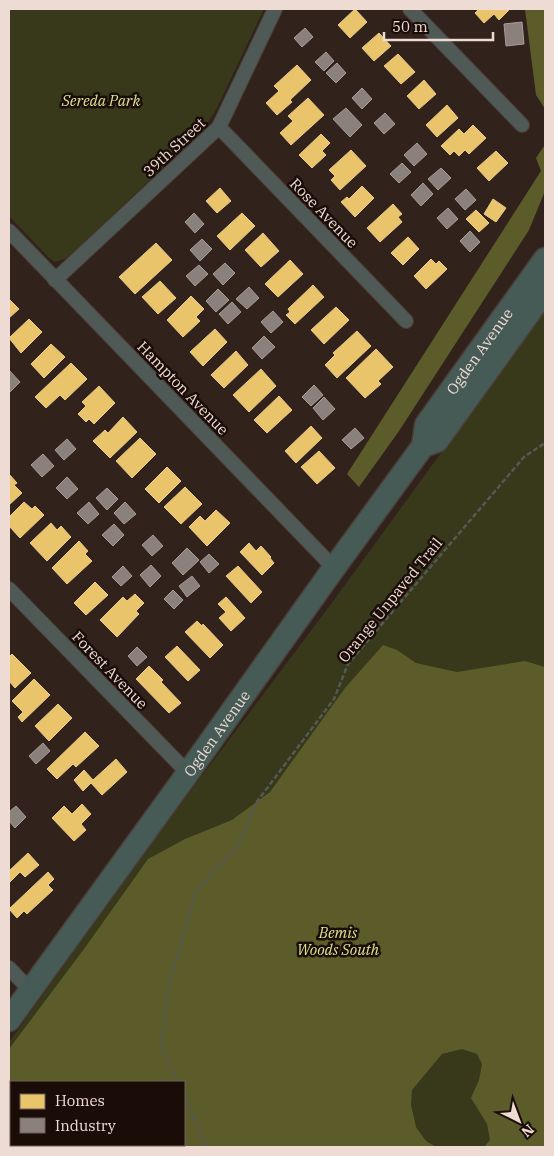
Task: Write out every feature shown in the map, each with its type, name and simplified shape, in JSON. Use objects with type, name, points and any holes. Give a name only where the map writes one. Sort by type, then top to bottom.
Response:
[{"type":"main road","name":"Ogden Avenue","points":[[9,1020],[423,446],[426,425],[545,259]]},
{"type":"main road","name":"Ogden Avenue","points":[[423,446],[437,441],[545,291]]},
{"type":"street","name":"39th Street","points":[[55,280],[219,127],[275,9]]},
{"type":"street","points":[[410,9],[522,125]]},
{"type":"street","name":"Rose Avenue","points":[[219,127],[406,321]]},
{"type":"street","name":"Hampton Avenue","points":[[9,231],[334,568]]},
{"type":"street","name":"Forest Avenue","points":[[9,589],[188,773]]},
{"type":"street","points":[[9,968],[30,990]]},
{"type":"path","name":"Orange Unpaved Trail","points":[[178,1081],[162,1046],[167,992],[196,891],[238,846],[256,803],[334,699],[348,664],[524,456],[545,443]]},
{"type":"path","points":[[185,1097],[207,1147]]},
{"type":"green space","name":"Sereda Park","points":[[9,9],[264,9],[216,110],[201,132],[67,258],[55,262],[9,216]]},
{"type":"green space","points":[[525,9],[544,9],[545,109],[536,95]]},
{"type":"green space","points":[[545,141],[545,191],[529,230],[399,431],[359,487],[347,474],[541,171],[536,158]]},
{"type":"green space","name":"Bemis Woods South","points":[[545,310],[545,1147],[9,1147],[9,1042],[171,817],[331,604]]},
{"type":"green space","name":"Bemis Woods South","points":[[383,645],[397,650],[416,663],[457,672],[525,661],[545,667],[545,1147],[484,1147],[490,1140],[487,1124],[471,1098],[479,1080],[482,1064],[477,1054],[462,1049],[442,1054],[412,1090],[411,1105],[416,1127],[426,1141],[436,1147],[9,1147],[9,1049],[148,859],[185,839],[232,820],[270,792],[345,688]]},
{"type":"building: Homes","points":[[355,9],[367,22],[350,38],[338,25]]},
{"type":"building: Homes","points":[[479,9],[510,9],[499,20],[494,14],[484,23],[475,13]]},
{"type":"building: Homes","points":[[379,33],[391,46],[374,61],[362,48]]},
{"type":"building: Homes","points":[[398,54],[415,72],[401,84],[384,66]]},
{"type":"building: Homes","points":[[297,65],[311,80],[290,100],[292,102],[277,115],[266,103],[279,91],[274,86]]},
{"type":"building: Homes","points":[[424,80],[436,94],[419,109],[407,96]]},
{"type":"building: Homes","points":[[308,98],[324,115],[291,145],[280,133],[293,121],[288,116]]},
{"type":"building: Homes","points":[[447,105],[458,118],[437,137],[426,125]]},
{"type":"building: Homes","points":[[473,125],[486,138],[469,154],[465,150],[459,156],[454,151],[450,155],[441,146],[459,129],[464,134]]},
{"type":"building: Homes","points":[[321,134],[330,143],[322,151],[326,155],[312,168],[299,155]]},
{"type":"building: Homes","points":[[351,150],[366,166],[340,190],[331,180],[335,176],[329,170]]},
{"type":"building: Homes","points":[[496,151],[508,163],[489,181],[477,168]]},
{"type":"building: Homes","points":[[362,186],[374,198],[355,217],[341,202],[347,197],[349,199]]},
{"type":"building: Homes","points":[[220,188],[231,201],[217,213],[206,201]]},
{"type":"building: Homes","points":[[493,199],[506,208],[496,222],[484,214]]},
{"type":"building: Homes","points":[[393,204],[402,214],[398,217],[402,222],[380,242],[367,228]]},
{"type":"building: Homes","points":[[476,210],[489,223],[479,232],[466,219]]},
{"type":"building: Homes","points":[[242,213],[255,226],[230,250],[217,236]]},
{"type":"building: Homes","points":[[263,233],[279,251],[261,267],[245,250]]},
{"type":"building: Homes","points":[[408,237],[419,249],[403,265],[391,253]]},
{"type":"building: Homes","points":[[156,243],[172,260],[135,294],[119,277]]},
{"type":"building: Homes","points":[[431,259],[436,264],[439,261],[447,269],[426,289],[414,276]]},
{"type":"building: Homes","points":[[290,260],[303,274],[278,297],[265,284]]},
{"type":"building: Homes","points":[[160,281],[176,298],[158,314],[142,297]]},
{"type":"building: Homes","points":[[313,285],[324,297],[295,324],[286,315],[290,312],[288,309]]},
{"type":"building: Homes","points":[[191,296],[204,309],[196,317],[200,321],[183,337],[167,320]]},
{"type":"building: Homes","points":[[9,299],[19,309],[9,318]]},
{"type":"building: Homes","points":[[336,307],[349,320],[324,344],[311,330]]},
{"type":"building: Homes","points":[[29,319],[42,332],[21,353],[9,338]]},
{"type":"building: Homes","points":[[215,329],[227,342],[203,366],[190,352]]},
{"type":"building: Homes","points":[[357,331],[371,346],[337,378],[325,365],[335,355],[333,353]]},
{"type":"building: Homes","points":[[51,344],[65,357],[44,378],[31,364]]},
{"type":"building: Homes","points":[[376,349],[393,367],[378,381],[381,384],[365,398],[346,378]]},
{"type":"building: Homes","points":[[236,351],[248,365],[224,388],[211,375]]},
{"type":"building: Homes","points":[[71,363],[87,379],[65,400],[60,395],[46,408],[35,397]]},
{"type":"building: Homes","points":[[261,369],[276,386],[249,412],[233,395]]},
{"type":"building: Homes","points":[[99,386],[115,403],[94,424],[89,419],[86,422],[78,414],[86,406],[82,402]]},
{"type":"building: Homes","points":[[279,396],[292,410],[267,433],[254,420]]},
{"type":"building: Homes","points":[[123,417],[137,432],[110,458],[93,441],[105,430],[108,433]]},
{"type":"building: Homes","points":[[311,426],[322,438],[296,463],[285,451]]},
{"type":"building: Homes","points":[[140,438],[156,454],[132,478],[116,461]]},
{"type":"building: Homes","points":[[319,451],[335,468],[317,484],[301,467]]},
{"type":"building: Homes","points":[[167,467],[181,481],[159,503],[145,489]]},
{"type":"building: Homes","points":[[9,474],[17,483],[14,485],[22,493],[9,505]]},
{"type":"building: Homes","points":[[185,487],[202,504],[181,524],[164,507]]},
{"type":"building: Homes","points":[[24,502],[32,509],[35,506],[44,515],[20,538],[9,526],[9,517]]},
{"type":"building: Homes","points":[[216,510],[230,523],[207,546],[189,527],[200,516],[205,521]]},
{"type":"building: Homes","points":[[51,523],[57,530],[61,526],[71,537],[47,561],[30,543]]},
{"type":"building: Homes","points":[[79,541],[88,551],[85,554],[92,561],[67,584],[52,568]]},
{"type":"building: Homes","points":[[249,543],[256,551],[261,546],[274,563],[262,575],[240,552]]},
{"type":"building: Homes","points":[[238,566],[262,592],[251,603],[226,576]]},
{"type":"building: Homes","points":[[95,582],[108,595],[86,615],[74,603]]},
{"type":"building: Homes","points":[[135,594],[144,603],[136,611],[139,614],[117,637],[100,620],[123,597],[127,601]]},
{"type":"building: Homes","points":[[226,597],[245,618],[231,631],[219,618],[226,612],[218,604]]},
{"type":"building: Homes","points":[[197,621],[202,626],[203,624],[223,645],[210,658],[185,632]]},
{"type":"building: Homes","points":[[177,646],[200,670],[188,681],[165,657]]},
{"type":"building: Homes","points":[[12,654],[31,673],[15,688],[9,681],[9,657]]},
{"type":"building: Homes","points":[[149,666],[181,703],[169,713],[136,679]]},
{"type":"building: Homes","points":[[34,679],[50,695],[22,722],[18,717],[23,712],[12,701]]},
{"type":"building: Homes","points":[[58,704],[72,718],[49,741],[35,726]]},
{"type":"building: Homes","points":[[85,732],[99,746],[76,767],[73,764],[57,779],[47,769]]},
{"type":"building: Homes","points":[[116,759],[127,772],[102,795],[91,783],[83,791],[74,780],[84,770],[93,780]]},
{"type":"building: Homes","points":[[82,804],[91,814],[81,824],[86,830],[74,841],[52,818],[64,806],[72,814]]},
{"type":"building: Homes","points":[[28,853],[39,865],[25,877],[20,872],[9,883],[9,871]]},
{"type":"building: Homes","points":[[48,872],[54,879],[48,885],[53,890],[27,914],[24,911],[17,918],[9,909]]},
{"type":"building: Industry","points":[[522,22],[524,44],[506,46],[504,24]]},
{"type":"building: Industry","points":[[305,28],[313,37],[302,47],[294,38]]},
{"type":"building: Industry","points":[[326,52],[334,61],[324,71],[315,62]]},
{"type":"building: Industry","points":[[337,63],[346,73],[336,83],[326,73]]},
{"type":"building: Industry","points":[[362,88],[372,99],[362,109],[352,98]]},
{"type":"building: Industry","points":[[346,108],[362,125],[350,137],[333,119]]},
{"type":"building: Industry","points":[[385,113],[395,124],[384,134],[374,123]]},
{"type":"building: Industry","points":[[417,143],[427,154],[414,166],[404,155]]},
{"type":"building: Industry","points":[[402,163],[411,172],[399,183],[390,174]]},
{"type":"building: Industry","points":[[441,168],[451,178],[438,190],[428,179]]},
{"type":"building: Industry","points":[[423,183],[433,194],[421,206],[411,195]]},
{"type":"building: Industry","points":[[466,189],[476,200],[465,210],[455,199]]},
{"type":"building: Industry","points":[[448,208],[458,219],[447,229],[437,218]]},
{"type":"building: Industry","points":[[194,213],[204,224],[195,233],[185,222]]},
{"type":"building: Industry","points":[[470,231],[480,242],[470,252],[460,241]]},
{"type":"building: Industry","points":[[202,239],[212,249],[200,261],[190,250]]},
{"type":"building: Industry","points":[[225,263],[235,273],[223,285],[213,274]]},
{"type":"building: Industry","points":[[199,265],[208,274],[195,286],[186,276]]},
{"type":"building: Industry","points":[[249,287],[259,298],[247,309],[236,299]]},
{"type":"building: Industry","points":[[218,289],[229,300],[216,312],[206,301]]},
{"type":"building: Industry","points":[[232,302],[241,312],[228,324],[219,314]]},
{"type":"building: Industry","points":[[273,311],[283,322],[271,333],[261,322]]},
{"type":"building: Industry","points":[[264,336],[275,347],[262,359],[252,348]]},
{"type":"building: Industry","points":[[9,370],[20,382],[9,393]]},
{"type":"building: Industry","points":[[314,385],[323,395],[311,406],[302,397]]},
{"type":"building: Industry","points":[[324,397],[335,409],[323,420],[313,408]]},
{"type":"building: Industry","points":[[355,428],[364,438],[351,449],[342,440]]},
{"type":"building: Industry","points":[[67,439],[76,449],[64,460],[55,450]]},
{"type":"building: Industry","points":[[43,454],[54,466],[42,477],[31,465]]},
{"type":"building: Industry","points":[[67,477],[78,489],[67,499],[56,488]]},
{"type":"building: Industry","points":[[107,488],[118,499],[107,510],[96,498]]},
{"type":"building: Industry","points":[[89,502],[99,514],[88,524],[77,513]]},
{"type":"building: Industry","points":[[125,502],[136,514],[124,524],[114,513]]},
{"type":"building: Industry","points":[[114,524],[124,535],[113,546],[102,535]]},
{"type":"building: Industry","points":[[153,535],[163,546],[152,556],[142,545]]},
{"type":"building: Industry","points":[[187,548],[199,560],[183,575],[172,563]]},
{"type":"building: Industry","points":[[209,554],[219,564],[209,573],[200,562]]},
{"type":"building: Industry","points":[[151,565],[161,576],[150,587],[140,575]]},
{"type":"building: Industry","points":[[123,566],[132,576],[121,586],[112,577]]},
{"type":"building: Industry","points":[[192,576],[200,586],[187,597],[179,586]]},
{"type":"building: Industry","points":[[173,590],[183,600],[174,609],[164,599]]},
{"type":"building: Industry","points":[[137,647],[147,657],[137,666],[128,656]]},
{"type":"building: Industry","points":[[43,743],[50,751],[36,764],[29,756]]},
{"type":"building: Industry","points":[[16,806],[26,817],[15,828],[9,821],[9,812]]}]
